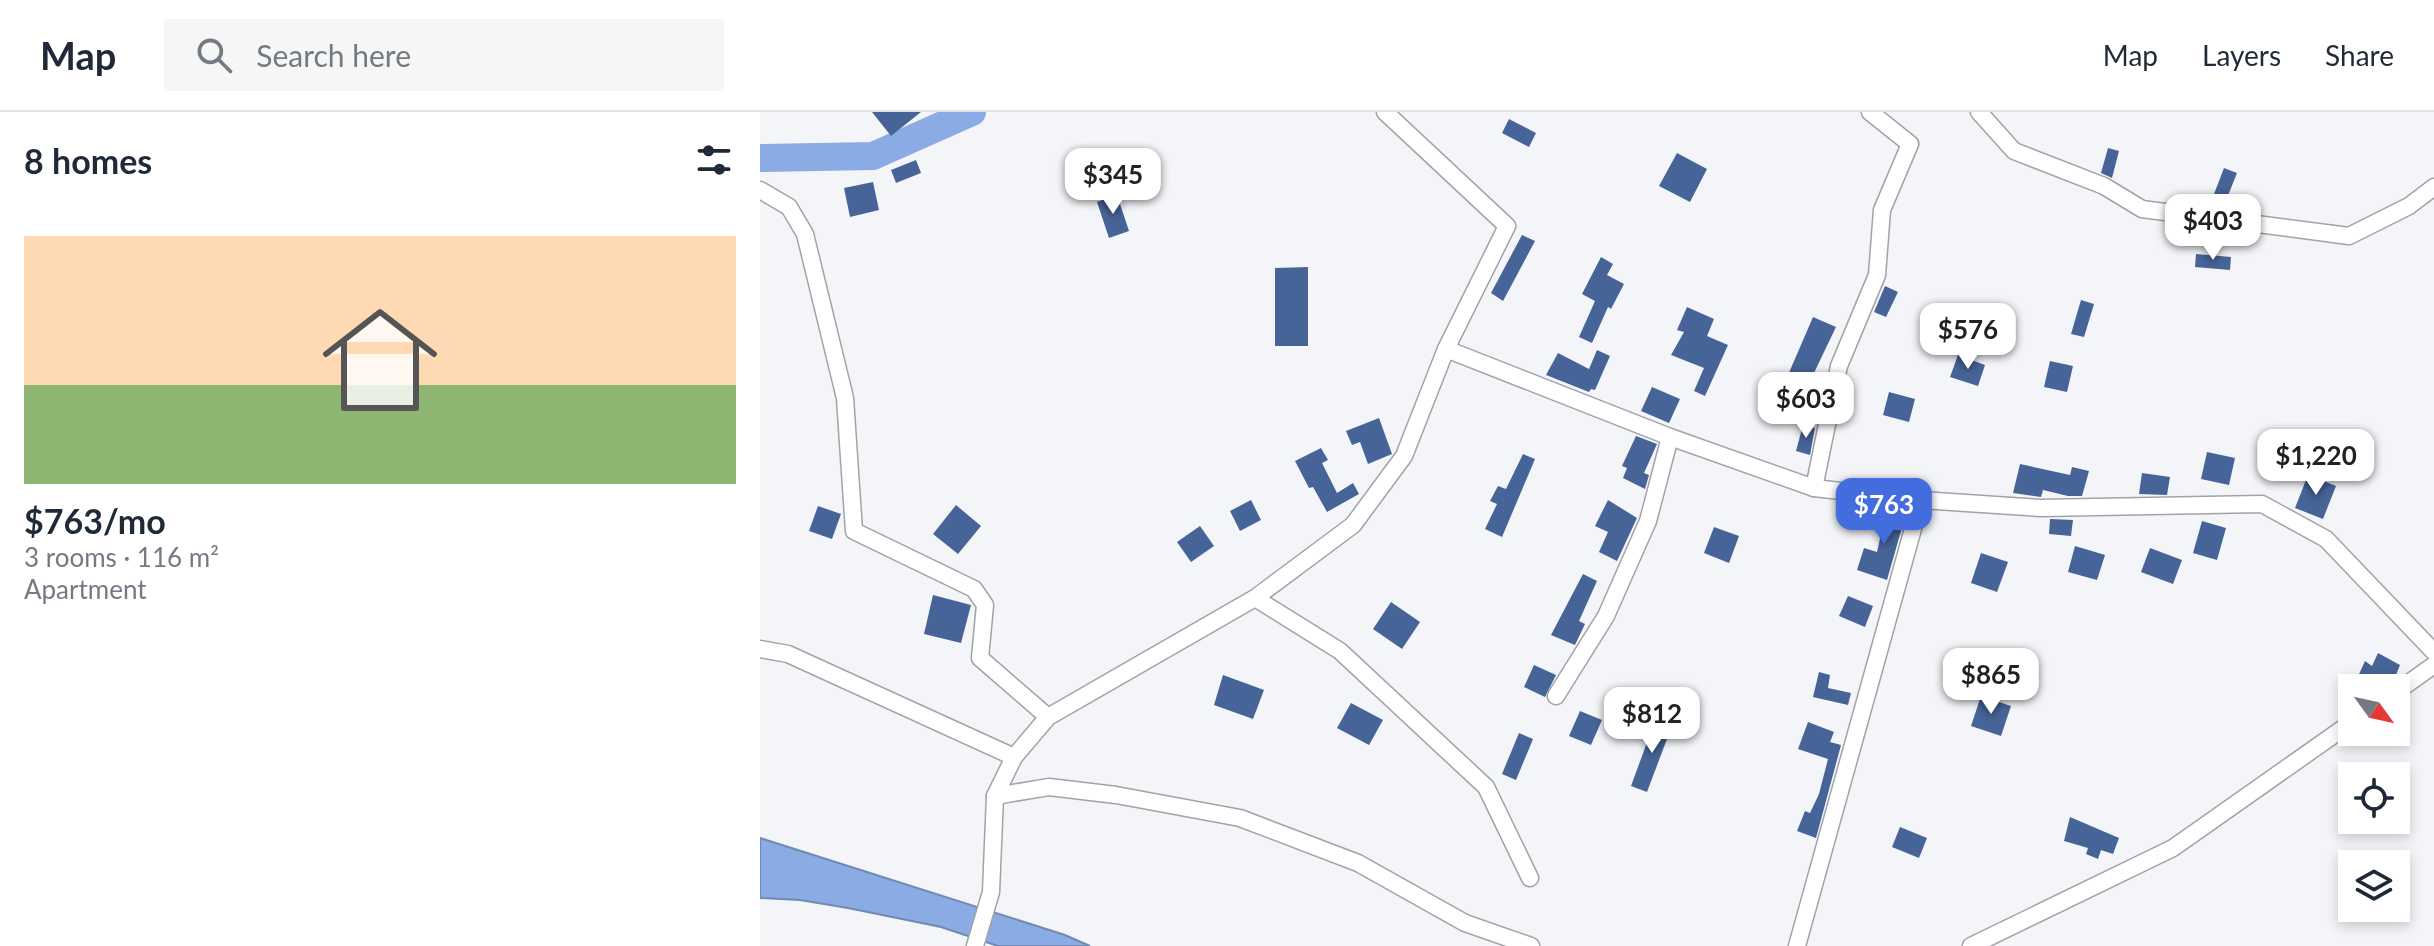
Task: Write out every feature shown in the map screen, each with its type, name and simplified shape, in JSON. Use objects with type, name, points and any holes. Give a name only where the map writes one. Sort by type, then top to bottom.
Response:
[{"type":"street","points":[[975,946],[991,892],[995,796],[1014,757],[1048,717],[1255,598],[1353,525],[1404,456],[1446,349],[1507,226],[1385,112]]},
{"type":"street","points":[[1814,488],[1839,366],[1877,275],[1882,210],[1910,144],[1870,112]]},
{"type":"street","points":[[1979,112],[2014,151],[2104,186],[2142,209],[2349,236],[2409,206],[2434,187]]},
{"type":"street","points":[[760,190],[789,207],[805,234],[845,398],[854,531],[974,589],[985,605],[980,658],[1048,717]]},
{"type":"street","points":[[1446,349],[1670,437],[1814,488],[1921,500],[2040,508],[2262,504],[2326,539],[2434,652]]},
{"type":"street","points":[[1556,696],[1606,616],[1648,521],[1670,437]]},
{"type":"street","points":[[1797,946],[1921,500]]},
{"type":"street","points":[[1255,598],[1340,651],[1486,787],[1530,878]]},
{"type":"street","points":[[760,649],[788,654],[1014,757]]},
{"type":"street","points":[[2410,682],[2434,665]]},
{"type":"street","points":[[1971,946],[2173,848],[2338,732]]},
{"type":"street","points":[[995,796],[1049,787],[1116,795],[1240,818],[1358,863],[1465,923],[1531,946]]},
{"type":"water","points":[[760,838],[1065,935],[1090,946],[998,946],[941,927],[848,908],[800,900],[760,898]]},
{"type":"building","points":[[872,112],[921,112],[891,136]]},
{"type":"building","points":[[1509,119],[1536,133],[1529,147],[1502,133]]},
{"type":"building","points":[[2108,148],[2119,151],[2112,178],[2101,173]]},
{"type":"building","points":[[1677,153],[1707,169],[1690,202],[1659,186]]},
{"type":"building","points":[[916,160],[921,173],[896,183],[891,170]]},
{"type":"building","points":[[2224,168],[2237,173],[2223,208],[2209,207]]},
{"type":"building","points":[[873,182],[879,210],[850,217],[844,188]]},
{"type":"building","points":[[1117,195],[1129,231],[1109,238],[1097,202]]},
{"type":"building","points":[[1522,235],[1535,241],[1503,301],[1491,293]]},
{"type":"building","points":[[2196,254],[2231,257],[2230,270],[2195,267]]},
{"type":"building","points":[[1601,257],[1613,264],[1607,275],[1624,284],[1611,309],[1608,307],[1592,343],[1579,337],[1595,301],[1582,294]]},
{"type":"building","points":[[1308,267],[1308,346],[1275,346],[1275,268]]},
{"type":"building","points":[[1885,286],[1898,292],[1886,317],[1874,312]]},
{"type":"building","points":[[2081,300],[2094,304],[2084,337],[2071,334]]},
{"type":"building","points":[[1687,307],[1714,319],[1707,336],[1728,345],[1705,396],[1694,391],[1704,368],[1671,355],[1684,332],[1677,330]]},
{"type":"building","points":[[1813,317],[1836,327],[1802,398],[1782,389]]},
{"type":"building","points":[[1597,350],[1610,356],[1595,390],[1589,392],[1546,375],[1558,353],[1589,369]]},
{"type":"building","points":[[1958,355],[1985,365],[1978,386],[1950,377]]},
{"type":"building","points":[[2050,361],[2073,366],[2067,392],[2044,387]]},
{"type":"building","points":[[1652,387],[1680,399],[1669,423],[1641,411]]},
{"type":"building","points":[[1889,392],[1915,399],[1909,422],[1883,415]]},
{"type":"building","points":[[1379,418],[1392,454],[1368,464],[1360,442],[1352,445],[1346,431]]},
{"type":"building","points":[[1803,425],[1815,428],[1810,455],[1796,451]]},
{"type":"building","points":[[1636,436],[1657,444],[1644,473],[1649,475],[1645,489],[1623,478],[1627,468],[1622,466]]},
{"type":"building","points":[[1321,448],[1328,460],[1322,463],[1337,493],[1353,483],[1359,494],[1327,512],[1313,487],[1309,488],[1295,461]]},
{"type":"building","points":[[2207,452],[2235,458],[2229,485],[2201,479]]},
{"type":"building","points":[[1523,454],[1535,459],[1502,537],[1485,529],[1497,504],[1490,501],[1498,486],[1506,489]]},
{"type":"building","points":[[2020,464],[2070,475],[2072,467],[2089,471],[2082,496],[2043,490],[2041,497],[2013,493]]},
{"type":"building","points":[[2142,473],[2170,477],[2167,495],[2139,494]]},
{"type":"building","points":[[2308,475],[2336,486],[2323,519],[2295,508]]},
{"type":"building","points":[[1251,500],[1261,520],[1240,531],[1230,511]]},
{"type":"building","points":[[1608,500],[1637,518],[1617,561],[1599,552],[1608,532],[1595,526]]},
{"type":"building","points":[[956,505],[981,526],[958,554],[933,534]]},
{"type":"building","points":[[818,506],[841,514],[832,539],[809,531]]},
{"type":"building","points":[[1887,507],[1907,510],[1887,580],[1857,570],[1864,548],[1877,552]]},
{"type":"building","points":[[2050,519],[2073,520],[2071,536],[2049,534]]},
{"type":"building","points":[[2202,521],[2226,528],[2217,560],[2193,553]]},
{"type":"building","points":[[1200,526],[1214,546],[1191,562],[1177,542]]},
{"type":"building","points":[[1714,527],[1739,536],[1729,563],[1704,553]]},
{"type":"building","points":[[2075,546],[2105,555],[2097,580],[2068,572]]},
{"type":"building","points":[[2150,548],[2182,560],[2173,584],[2141,572]]},
{"type":"building","points":[[1981,553],[2008,562],[1997,592],[1971,583]]},
{"type":"building","points":[[1583,574],[1597,581],[1579,621],[1585,624],[1575,645],[1551,635]]},
{"type":"building","points":[[933,595],[971,605],[961,643],[924,634]]},
{"type":"building","points":[[1848,596],[1873,606],[1865,627],[1839,616]]},
{"type":"building","points":[[1391,602],[1420,622],[1402,649],[1373,629]]},
{"type":"building","points":[[2378,653],[2400,665],[2396,674],[2359,674],[2365,661],[2372,666]]},
{"type":"building","points":[[1534,665],[1556,675],[1545,697],[1524,687]]},
{"type":"building","points":[[1819,672],[1830,675],[1828,688],[1851,693],[1848,705],[1813,697]]},
{"type":"building","points":[[1223,675],[1264,690],[1253,719],[1214,705]]},
{"type":"building","points":[[1981,696],[2011,706],[2001,736],[1971,726]]},
{"type":"building","points":[[1351,703],[1383,720],[1369,745],[1337,728]]},
{"type":"building","points":[[1580,711],[1602,720],[1591,745],[1569,736]]},
{"type":"building","points":[[1656,718],[1673,723],[1647,792],[1631,786]]},
{"type":"building","points":[[1808,722],[1834,732],[1830,742],[1841,745],[1816,838],[1797,831],[1805,811],[1810,813],[1819,794],[1828,759],[1798,749]]},
{"type":"building","points":[[1519,733],[1533,739],[1516,780],[1502,774]]},
{"type":"building","points":[[2070,817],[2119,838],[2113,854],[2101,850],[2098,859],[2086,854],[2088,848],[2064,841]]},
{"type":"building","points":[[1900,827],[1927,838],[1919,858],[1892,847]]},
{"type":"waterway","points":[[760,158],[873,156],[972,112]]}]
